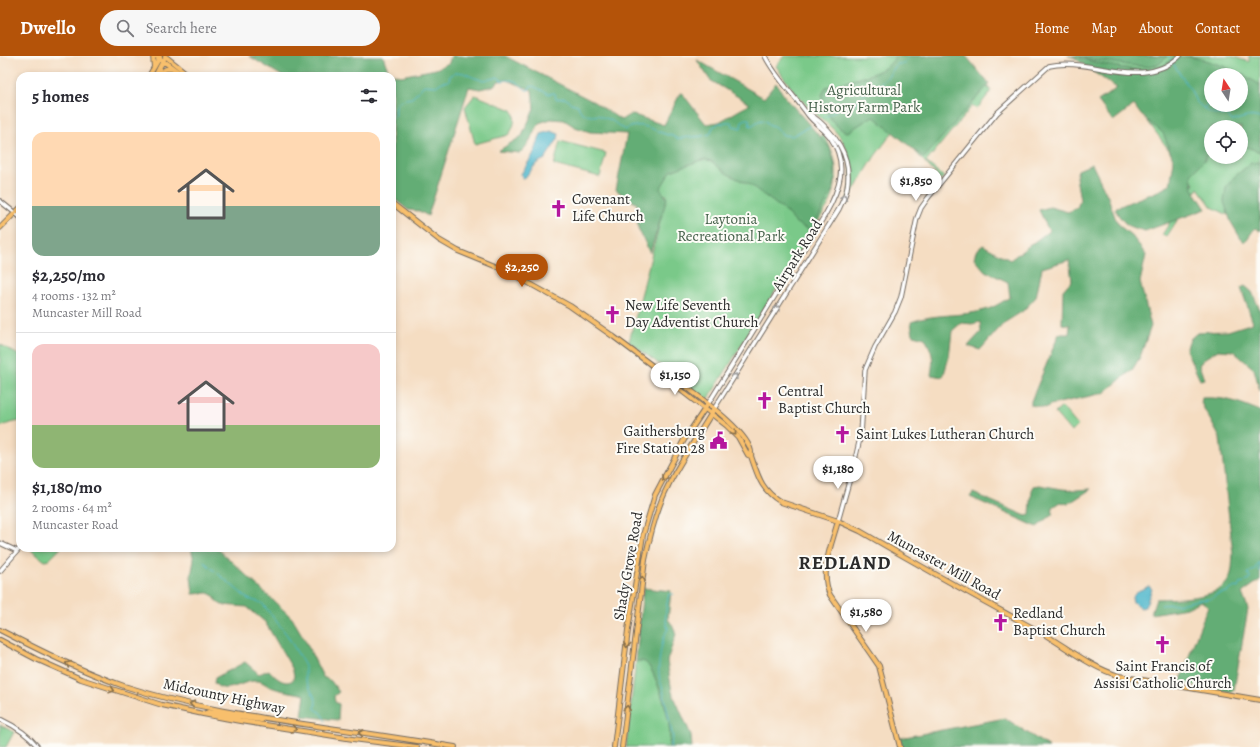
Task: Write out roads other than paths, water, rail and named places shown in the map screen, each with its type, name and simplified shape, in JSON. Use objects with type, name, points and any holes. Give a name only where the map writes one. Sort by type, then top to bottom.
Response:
[{"type":"main road","points":[[153,56],[154,67]]},
{"type":"main road","points":[[171,56],[174,62]]},
{"type":"main road","points":[[151,72],[162,57]]},
{"type":"main road","points":[[162,57],[174,62],[185,72]]},
{"type":"main road","points":[[162,57],[179,72]]},
{"type":"main road","points":[[157,72],[162,57]]},
{"type":"main road","points":[[161,72],[166,69],[176,70]]},
{"type":"main road","name":"Muncaster Mill Road","points":[[396,206],[433,236],[458,251],[511,273],[570,306],[658,370],[661,375],[705,408],[734,433],[750,456],[763,487],[774,498],[791,506],[838,521],[1050,638],[1088,662],[1108,672],[1119,676],[1260,700]]},
{"type":"main road","points":[[0,228],[15,213]]},
{"type":"main road","name":"Muncaster Mill Road","points":[[658,370],[665,371],[731,422],[743,436],[751,450],[750,456]]},
{"type":"main road","name":"Shady Grove Road","points":[[614,747],[628,630],[643,535],[655,495],[681,446],[708,404]]},
{"type":"main road","name":"Shady Grove Road","points":[[622,747],[645,560],[656,514],[668,486],[714,409]]},
{"type":"main road","points":[[838,521],[826,564],[826,584],[830,595],[879,666],[900,747]]},
{"type":"main road","name":"Midcounty Highway","points":[[0,630],[63,662],[125,686],[190,704],[281,721],[455,747]]},
{"type":"main road","name":"Midcounty Highway","points":[[0,640],[36,659],[81,679],[162,705],[203,714],[353,739],[417,747]]},
{"type":"main road","points":[[203,714],[208,712],[276,722],[281,721]]},
{"type":"street","name":"Airpark Road","points":[[708,404],[825,215],[839,188],[840,170],[836,149],[830,137],[807,113],[778,78],[765,56]]},
{"type":"street","points":[[1108,65],[1146,70],[1155,69],[1170,64],[1180,56]]},
{"type":"street","points":[[838,521],[858,449],[862,420],[865,370],[875,347],[895,312],[901,297],[917,218],[921,208],[997,113],[1049,66],[1055,62],[1065,59]]},
{"type":"street","name":"Airpark Road","points":[[714,409],[839,209],[846,193],[848,166],[837,141],[830,131],[807,113]]},
{"type":"street","points":[[0,201],[15,213]]},
{"type":"street","points":[[0,544],[16,549]]},
{"type":"street","points":[[0,571],[17,552]]},
{"type":"street","points":[[0,719],[22,731],[31,738],[38,747]]},
{"type":"water","points":[[551,131],[559,134],[558,139],[545,159],[537,163],[523,180],[521,174],[534,153],[541,134]]},
{"type":"water","points":[[1149,586],[1152,589],[1145,607],[1141,608],[1133,602],[1132,597],[1138,591]]},
{"type":"waterway","points":[[824,117],[840,108],[855,103],[871,89],[875,89],[880,92],[884,89],[880,83],[887,78],[897,64],[905,64],[908,56]]},
{"type":"waterway","points":[[1168,56],[1171,60]]},
{"type":"waterway","points":[[1173,63],[1196,101],[1206,110],[1227,115],[1232,121],[1249,117],[1260,118]]},
{"type":"waterway","points":[[396,107],[398,102],[412,98],[424,85],[436,86],[442,82],[449,81],[450,75],[455,73],[464,73],[480,80],[488,80],[498,77],[502,81],[510,80],[518,83],[526,90],[529,90],[530,87],[533,86],[549,94],[554,93],[556,95],[556,99],[565,98],[571,103],[578,105],[580,111],[588,116],[598,115],[609,119],[625,130],[631,127],[641,126],[668,135],[670,134],[677,139],[710,134],[713,127],[721,122],[722,124],[725,122],[731,122],[733,126],[741,128],[742,121],[746,119],[749,119],[750,126],[763,120],[776,127],[783,135],[792,136],[810,126]]},
{"type":"waterway","points":[[396,111],[396,116]]},
{"type":"waterway","points":[[203,561],[248,599],[262,603],[287,635],[305,666],[305,679],[316,700],[315,709],[322,714],[325,721]]},
{"type":"waterway","points":[[1161,605],[1210,599],[1235,587],[1238,588],[1240,583],[1248,581],[1250,578],[1248,574],[1255,570],[1259,562],[1259,571],[1260,570]]},
{"type":"waterway","points":[[670,747],[673,738],[660,680],[659,666],[661,648],[668,629],[666,616],[667,603],[669,594],[673,594]]},
{"type":"place","name":"Covenant Life Church","points":[[559,208]]},
{"type":"place","name":"New Life Seventh Day Adventist Church","points":[[612,314]]},
{"type":"place","name":"Central Baptist Church","points":[[765,400]]},
{"type":"place","name":"Saint Lukes Lutheran Church","points":[[843,434]]},
{"type":"place","name":"Gaithersburg Fire Station 28","points":[[718,440]]},
{"type":"place","name":"Redland Baptist Church","points":[[1000,622]]},
{"type":"place","name":"Saint Francis of Assisi Catholic Church","points":[[1163,645]]},
{"type":"district","name":"REDLAND","points":[[845,562]]},
{"type":"park label","name":"Agricultural History Farm Park","points":[[864,98]]},
{"type":"park label","name":"Laytonia Recreational Park","points":[[731,228]]}]
